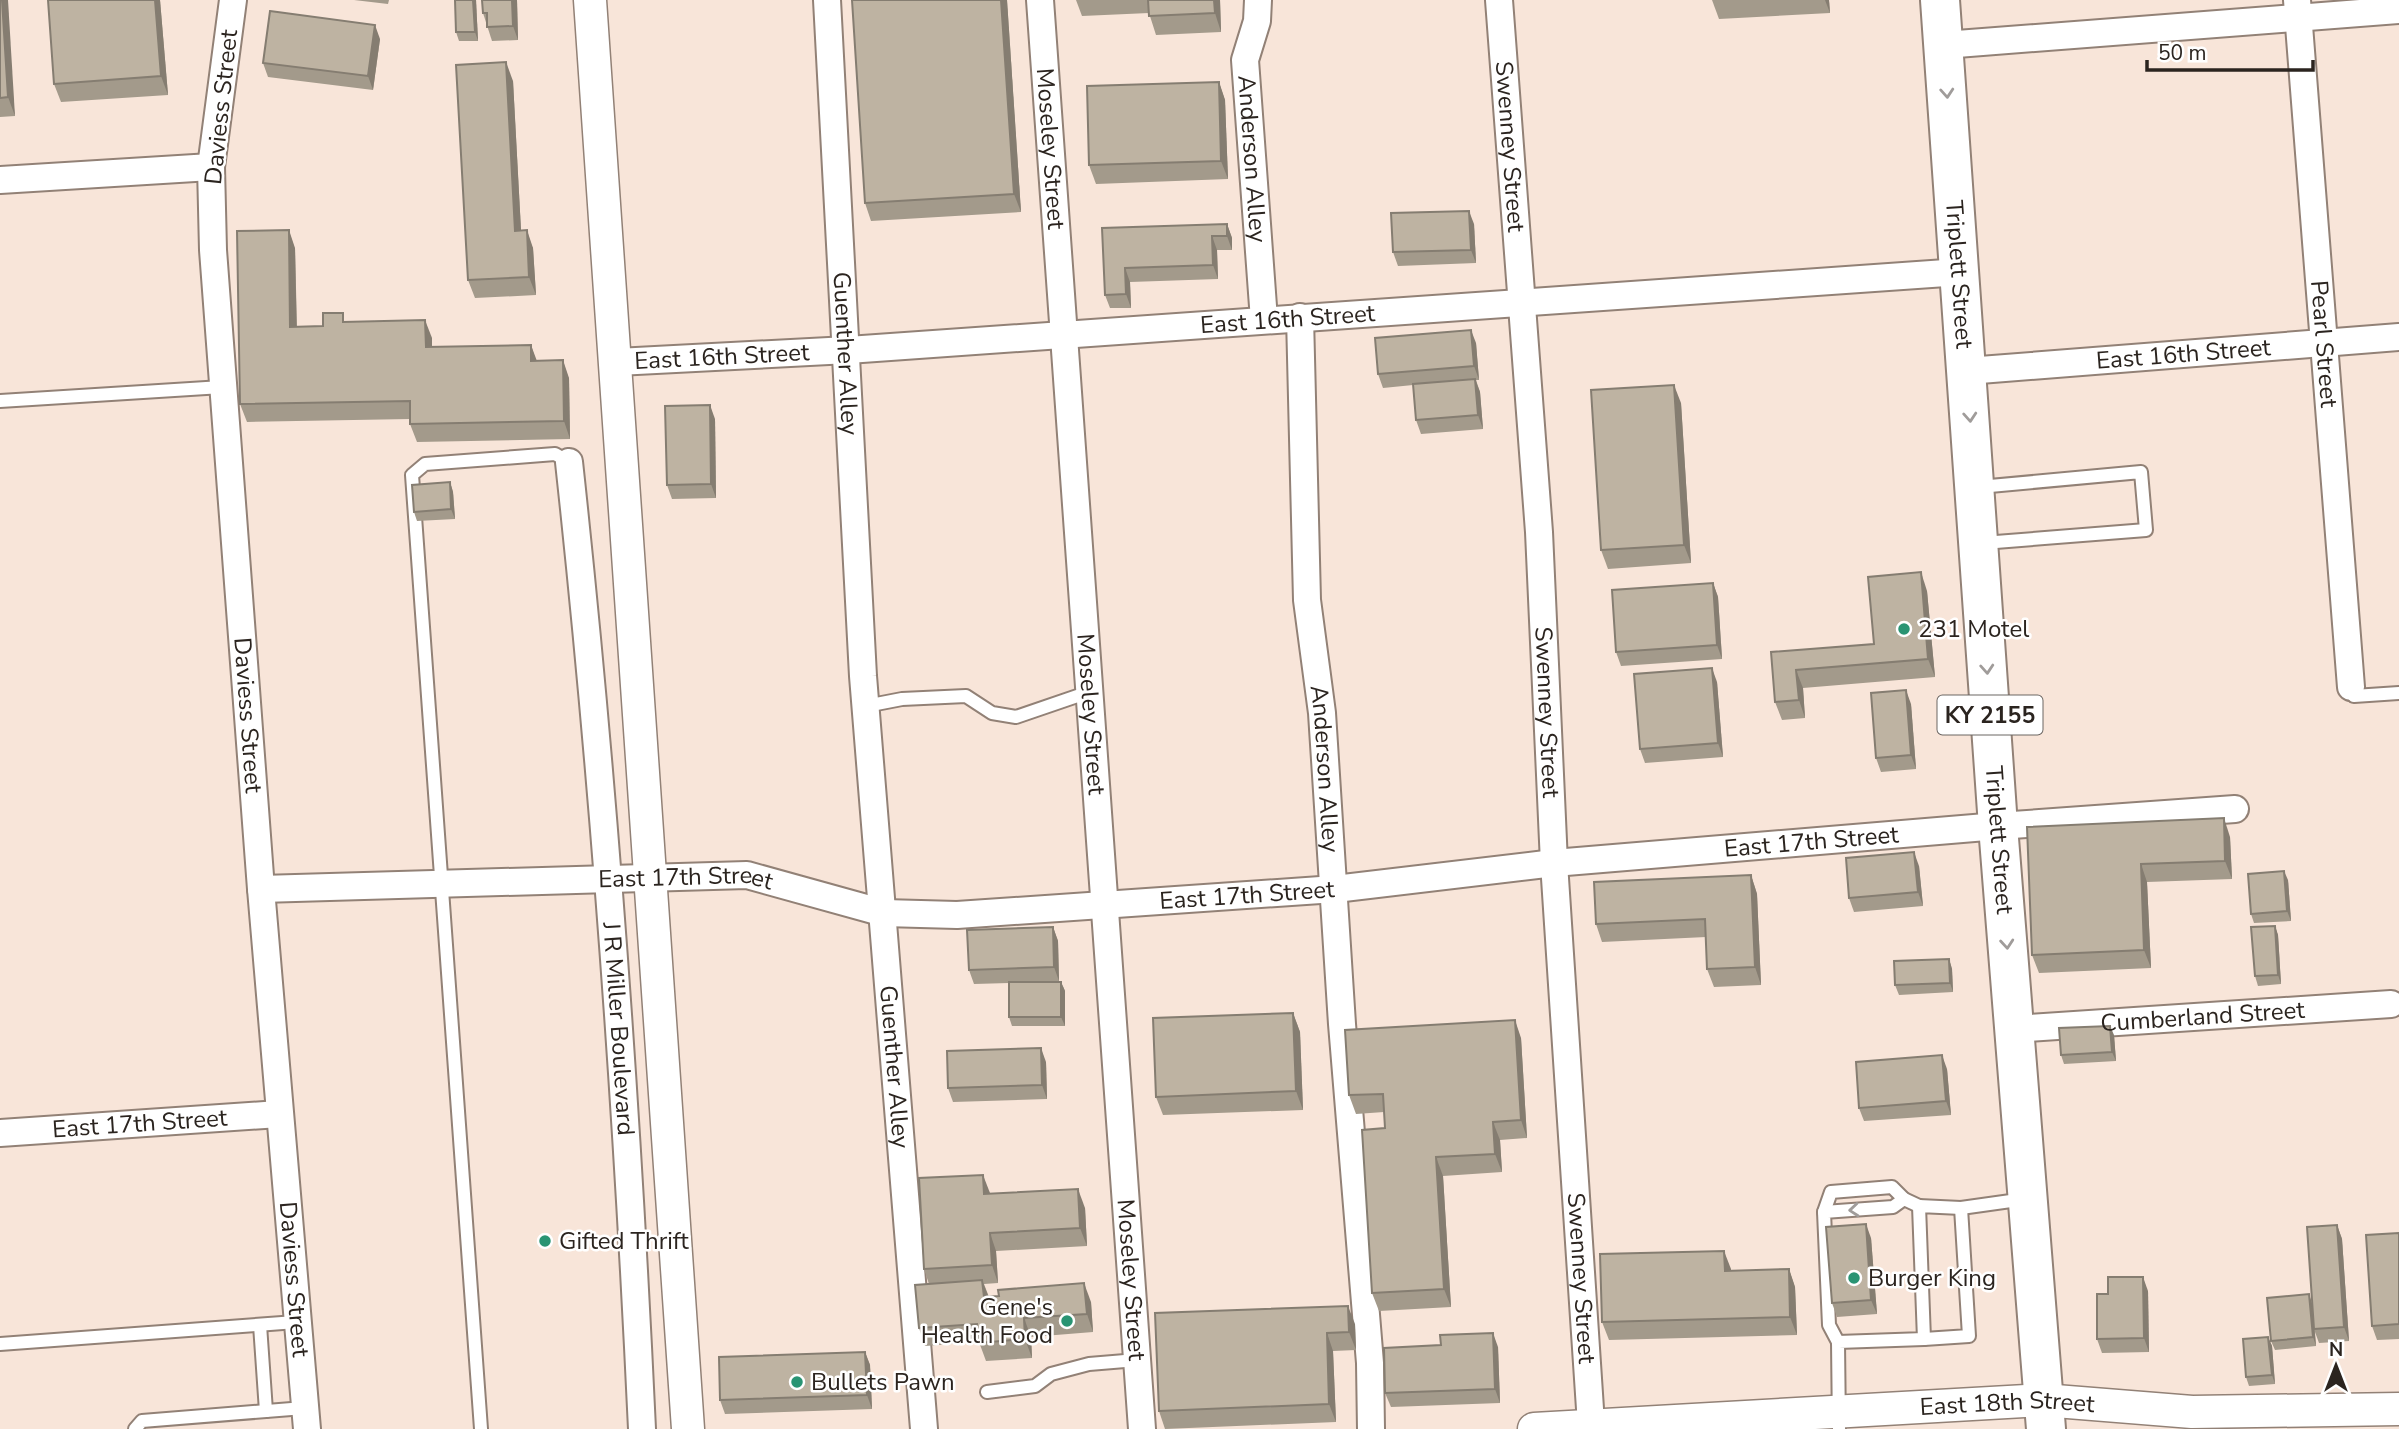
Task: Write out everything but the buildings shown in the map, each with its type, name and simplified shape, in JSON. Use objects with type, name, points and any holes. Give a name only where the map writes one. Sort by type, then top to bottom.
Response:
[{"type":"main road","name":"Triplett Street","points":[[1940,0],[1998,825],[2044,1414]]},
{"type":"street","name":"Daviess Street","points":[[233,0],[211,167],[222,387],[279,1114],[306,1419]]},
{"type":"street","points":[[590,0],[617,362],[648,876],[688,1429]]},
{"type":"street","name":"Guenther Alley","points":[[827,0],[866,706],[924,1429]]},
{"type":"street","name":"Moseley Street","points":[[1040,0],[1142,1429]]},
{"type":"street","name":"Anderson Alley","points":[[1258,0],[1257,21],[1245,60],[1264,320]]},
{"type":"street","name":"Swenney Street","points":[[1499,0],[1539,532],[1553,863],[1591,1424]]},
{"type":"street","points":[[1944,45],[2298,9],[2399,10]]},
{"type":"street","name":"Pearl Street","points":[[2298,9],[2351,687]]},
{"type":"street","points":[[0,180],[211,167]]},
{"type":"street","name":"East 16th Street","points":[[617,362],[1063,336],[1960,272]]},
{"type":"street","name":"Anderson Alley","points":[[1300,317],[1307,600],[1322,713],[1342,1024],[1370,1363],[1371,1429]]},
{"type":"street","name":"East 16th Street","points":[[1967,371],[2399,337]]},
{"type":"street","name":"J R Miller Boulevard","points":[[569,462],[608,878],[631,1186],[642,1429]]},
{"type":"street","name":"East 17th Street","points":[[261,889],[747,875],[884,912],[957,915],[1335,889],[1553,863],[1998,825],[2235,809]]},
{"type":"street","name":"Cumberland Street","points":[[2014,1029],[2391,1004]]},
{"type":"street","name":"East 17th Street","points":[[0,1133],[279,1114]]},
{"type":"street","points":[[631,1186],[670,1184]]},
{"type":"street","name":"East 18th Street","points":[[1534,1429],[1591,1424],[1637,1427],[2044,1414],[2399,1409]]},
{"type":"lane","points":[[0,401],[222,387]]},
{"type":"lane","points":[[481,1429],[412,475],[425,464],[555,454],[569,462]]},
{"type":"lane","points":[[1975,488],[2141,472],[2146,530],[1979,543]]},
{"type":"lane","points":[[2351,687],[2354,696],[2399,693]]},
{"type":"lane","points":[[866,706],[902,699],[966,696],[992,713],[1016,717],[1089,692]]},
{"type":"lane","points":[[1839,1421],[1838,1342],[1829,1325],[1824,1213],[1831,1192],[1892,1187],[1904,1199],[1919,1206],[1961,1208],[2028,1199]]},
{"type":"lane","points":[[1824,1213],[1893,1207],[1904,1199]]},
{"type":"lane","points":[[1919,1206],[1924,1339]]},
{"type":"lane","points":[[1838,1342],[1969,1336],[1961,1208]]},
{"type":"lane","points":[[0,1344],[296,1322]]},
{"type":"lane","points":[[260,1325],[265,1411]]},
{"type":"lane","points":[[987,1392],[1035,1386],[1051,1374],[1089,1364],[1137,1360]]},
{"type":"lane","points":[[135,1429],[142,1421],[265,1411],[306,1419]]},
{"type":"place","name":"231 Motel","points":[[1904,629]]},
{"type":"place","name":"Gifted Thrift","points":[[545,1241]]},
{"type":"place","name":"Burger King","points":[[1854,1278]]},
{"type":"place","name":"Gene's Health Food","points":[[1067,1321]]},
{"type":"place","name":"Bullets Pawn","points":[[797,1382]]}]
